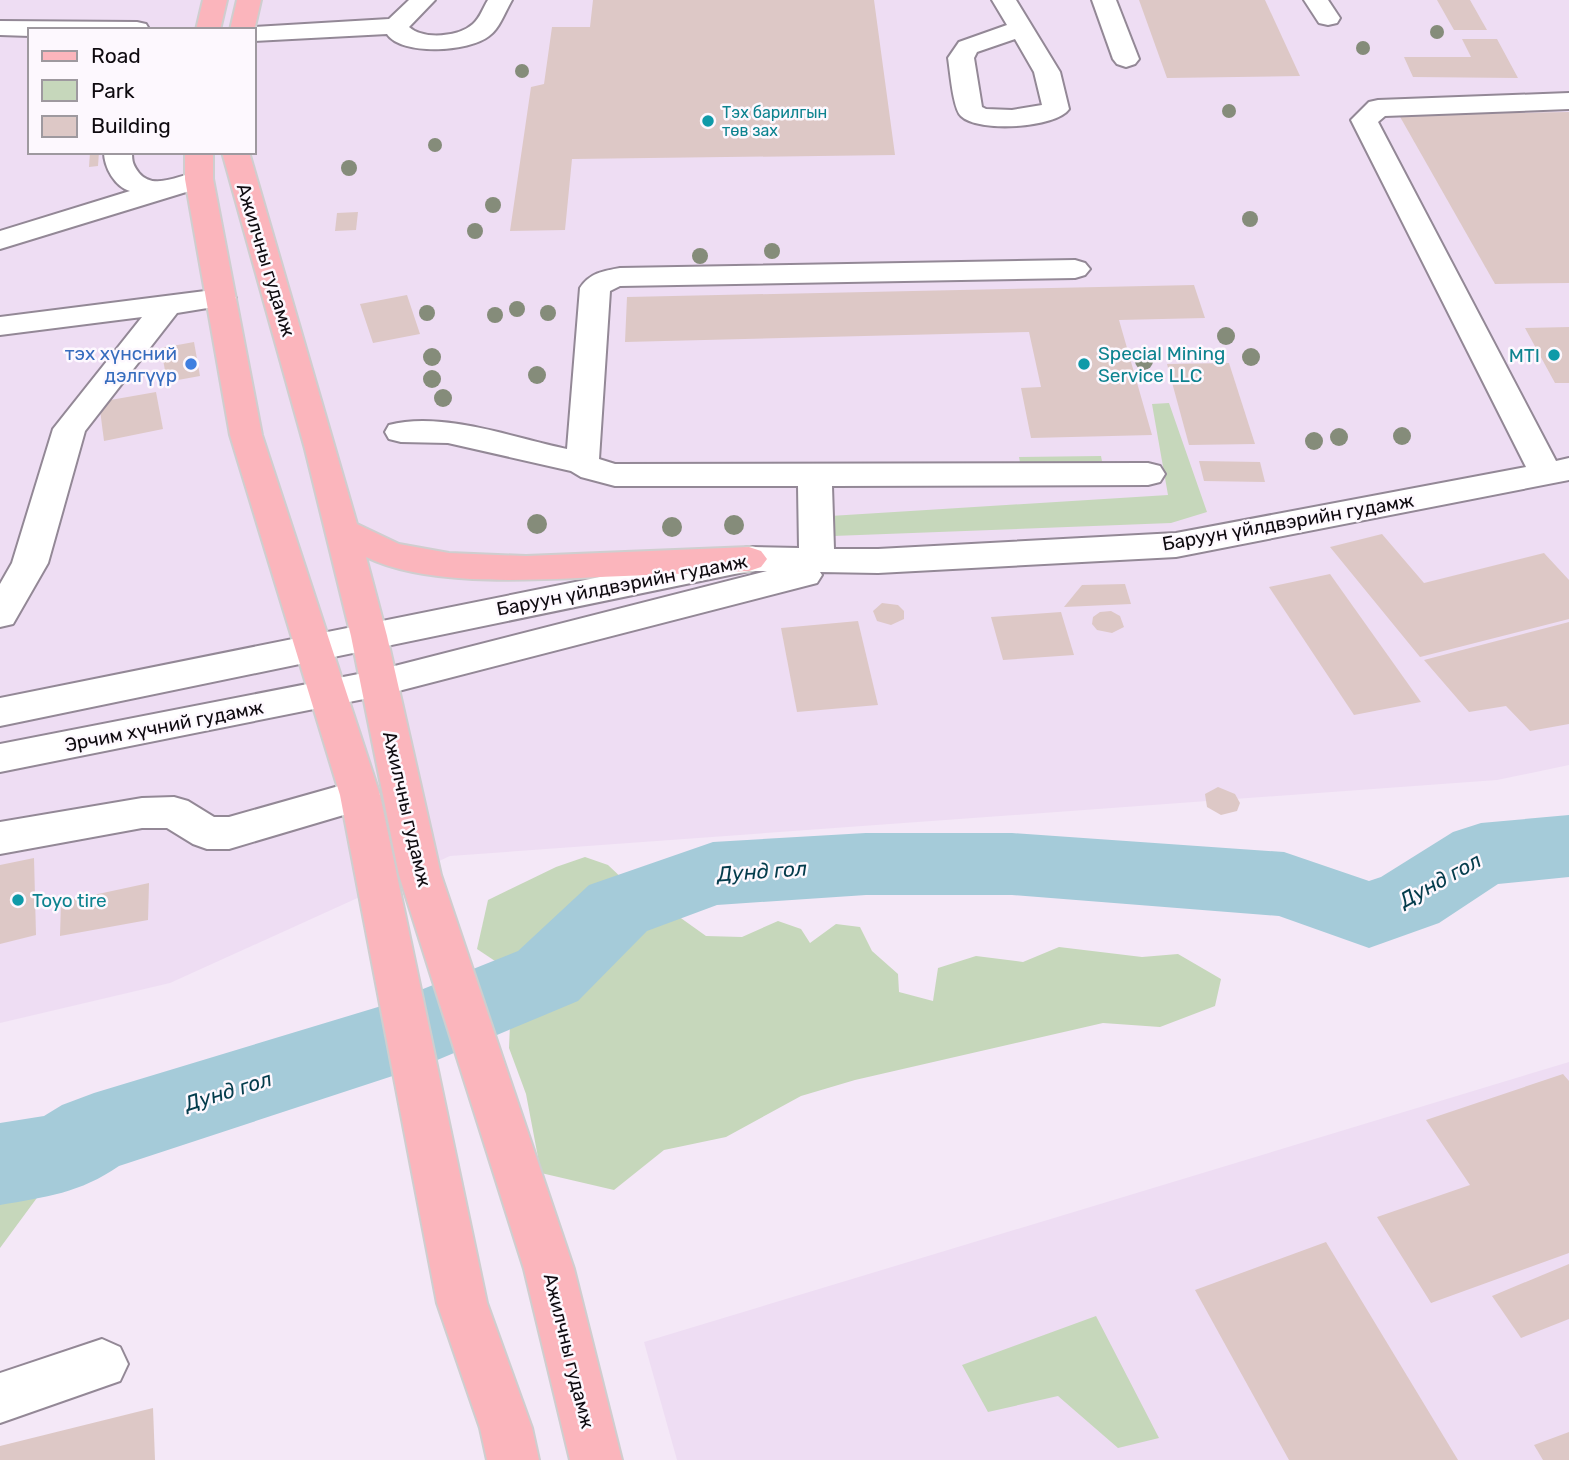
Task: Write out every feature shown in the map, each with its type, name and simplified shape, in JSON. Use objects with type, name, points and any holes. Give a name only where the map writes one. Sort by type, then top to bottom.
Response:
[{"type":"main road","points":[[208,28],[215,0]]},
{"type":"main road","points":[[243,28],[249,0]]},
{"type":"main road","name":"Ажилчны гудамж","points":[[236,154],[321,449],[369,636],[420,875],[549,1269],[596,1460]]},
{"type":"main road","points":[[199,166],[246,435],[360,795],[462,1303],[502,1450]]},
{"type":"main road","points":[[341,530],[390,554],[449,565],[526,568],[749,559]]},
{"type":"street","points":[[256,34],[396,26],[423,0]]},
{"type":"street","points":[[396,26],[399,34],[407,38],[447,41],[469,38],[481,31],[500,0]]},
{"type":"street","points":[[1004,0],[1021,28]]},
{"type":"street","points":[[1104,0],[1126,59]]},
{"type":"street","points":[[302,31],[310,5]]},
{"type":"street","points":[[0,28],[140,23]]},
{"type":"street","points":[[1558,471],[1364,120],[1378,108],[1569,101]]},
{"type":"street","points":[[118,154],[118,164],[134,184],[161,191]]},
{"type":"street","points":[[0,240],[161,191],[199,166]]},
{"type":"street","points":[[582,463],[593,297],[596,288],[605,280],[620,277],[1075,269]]},
{"type":"street","points":[[0,326],[221,298]]},
{"type":"street","points":[[0,615],[30,563],[69,429],[166,306]]},
{"type":"street","points":[[401,432],[448,433],[582,463],[593,470],[614,475],[1148,474]]},
{"type":"street","name":"Баруун үйлдвэрийн гудамж","points":[[313,648],[749,559],[878,561],[1176,545],[1558,471]]},
{"type":"street","points":[[815,475],[817,559]]},
{"type":"street","name":"Баруун үйлдвэрийн гудамж","points":[[327,694],[762,584],[878,561]]},
{"type":"street","points":[[0,712],[313,648]]},
{"type":"street","name":"Эрчим хүчний гудамж","points":[[0,758],[327,694]]},
{"type":"street","points":[[0,838],[142,813],[174,813],[207,833],[229,833],[360,795]]},
{"type":"street","points":[[0,1398],[102,1364]]},
{"type":"shaded area","points":[[0,0],[1569,0],[1569,765],[1497,780],[450,856],[170,983],[0,1023]]},
{"type":"shaded area","points":[[1569,1062],[1569,1460],[677,1460],[644,1342]]},
{"type":"green space","points":[[1169,403],[1207,512],[1171,523],[833,536],[830,516],[1168,495],[1152,404]]},
{"type":"green space","points":[[1101,456],[1104,472],[1022,473],[1019,457]]},
{"type":"green space","points":[[585,857],[608,865],[626,882],[604,908],[537,970],[501,965],[477,949],[488,900],[556,867]]},
{"type":"green space","points":[[648,910],[678,916],[706,936],[742,937],[778,921],[801,929],[810,943],[836,924],[860,927],[872,951],[898,974],[899,992],[933,1001],[938,968],[976,956],[1023,962],[1059,947],[1142,957],[1178,954],[1221,979],[1215,1006],[1160,1027],[1103,1023],[855,1080],[801,1096],[726,1137],[664,1150],[614,1190],[541,1173],[526,1094],[509,1048],[510,1024],[553,997],[586,981],[592,954],[620,926]]},
{"type":"green space","points":[[198,1066],[229,1069],[168,1119],[121,1132],[116,1148],[102,1156],[85,1150],[56,1172],[0,1248],[0,1161],[32,1132],[84,1107],[128,1102],[150,1080]]},
{"type":"green space","points":[[1096,1316],[1159,1438],[1118,1448],[1058,1396],[988,1412],[962,1365]]},
{"type":"building","name":"Тэх барилгын төв зах","points":[[593,0],[874,0],[895,155],[572,159],[565,230],[510,231],[531,87],[544,84],[552,27],[590,27]]},
{"type":"building","points":[[1139,0],[1265,0],[1300,76],[1167,78]]},
{"type":"building","points":[[1437,0],[1470,0],[1487,30],[1454,30]]},
{"type":"building","points":[[1462,39],[1497,39],[1518,78],[1413,77],[1404,57],[1471,57]]},
{"type":"building","points":[[1569,112],[1569,283],[1495,284],[1399,115]]},
{"type":"building","points":[[90,154],[99,154],[98,166],[89,167]]},
{"type":"building","points":[[358,212],[356,230],[335,231],[337,213]]},
{"type":"building","name":"Special Mining Service LLC","points":[[1194,285],[1205,318],[1119,320],[1152,435],[1031,438],[1021,388],[1041,387],[1029,332],[625,342],[627,297]]},
{"type":"building","points":[[407,295],[420,334],[373,343],[360,304]]},
{"type":"building","name":"MTI","points":[[1569,327],[1569,383],[1555,383],[1525,328]]},
{"type":"building","points":[[194,342],[200,376],[167,382],[161,348]]},
{"type":"building","points":[[1229,363],[1255,444],[1189,445],[1167,364]]},
{"type":"building","points":[[156,392],[163,429],[104,441],[99,402]]},
{"type":"building","points":[[1199,461],[1260,462],[1265,482],[1204,481]]},
{"type":"building","points":[[1382,534],[1424,583],[1544,553],[1569,580],[1569,619],[1420,657],[1330,547]]},
{"type":"building","points":[[1330,574],[1421,702],[1354,715],[1269,587]]},
{"type":"building","points":[[1125,584],[1131,604],[1064,607],[1082,585]]},
{"type":"building","points":[[882,603],[898,605],[904,611],[904,619],[891,625],[877,621],[873,611]]},
{"type":"building","points":[[1111,611],[1120,616],[1124,627],[1112,633],[1097,630],[1092,624],[1093,617],[1100,612]]},
{"type":"building","points":[[1061,612],[1074,655],[1003,660],[991,617]]},
{"type":"building","points":[[858,621],[878,705],[797,712],[781,628]]},
{"type":"building","points":[[1569,622],[1569,724],[1530,731],[1506,706],[1469,712],[1424,660]]},
{"type":"building","points":[[1218,787],[1235,794],[1240,803],[1237,811],[1221,815],[1207,807],[1205,794]]},
{"type":"building","name":"Toyo tire","points":[[34,858],[36,935],[0,944],[0,865]]},
{"type":"building","points":[[149,883],[148,920],[60,936],[61,902]]},
{"type":"building","points":[[1563,1074],[1569,1081],[1569,1253],[1431,1303],[1377,1217],[1470,1185],[1426,1120]]},
{"type":"building","points":[[1326,1242],[1458,1460],[1289,1460],[1195,1290]]},
{"type":"building","points":[[1569,1264],[1569,1319],[1521,1338],[1492,1296]]},
{"type":"building","points":[[153,1408],[155,1460],[0,1460],[0,1446]]},
{"type":"building","points":[[1569,1432],[1569,1460],[1543,1460],[1534,1445]]},
{"type":"waterway","name":"Дунд гол","points":[[0,1164],[62,1154],[94,1133],[392,1040],[548,976],[618,908],[713,874],[866,864],[1012,864],[1284,884],[1369,915],[1410,900],[1481,854],[1569,846]]},
{"type":"place","name":"Тэх барилгын төв зах","points":[[708,121]]},
{"type":"place","name":"MTI","points":[[1554,355]]},
{"type":"place","name":"тэх хүнсний дэлгүүр","points":[[191,364]]},
{"type":"place","name":"Special Mining Service LLC","points":[[1084,364]]},
{"type":"place","name":"Toyo tire","points":[[18,900]]}]
